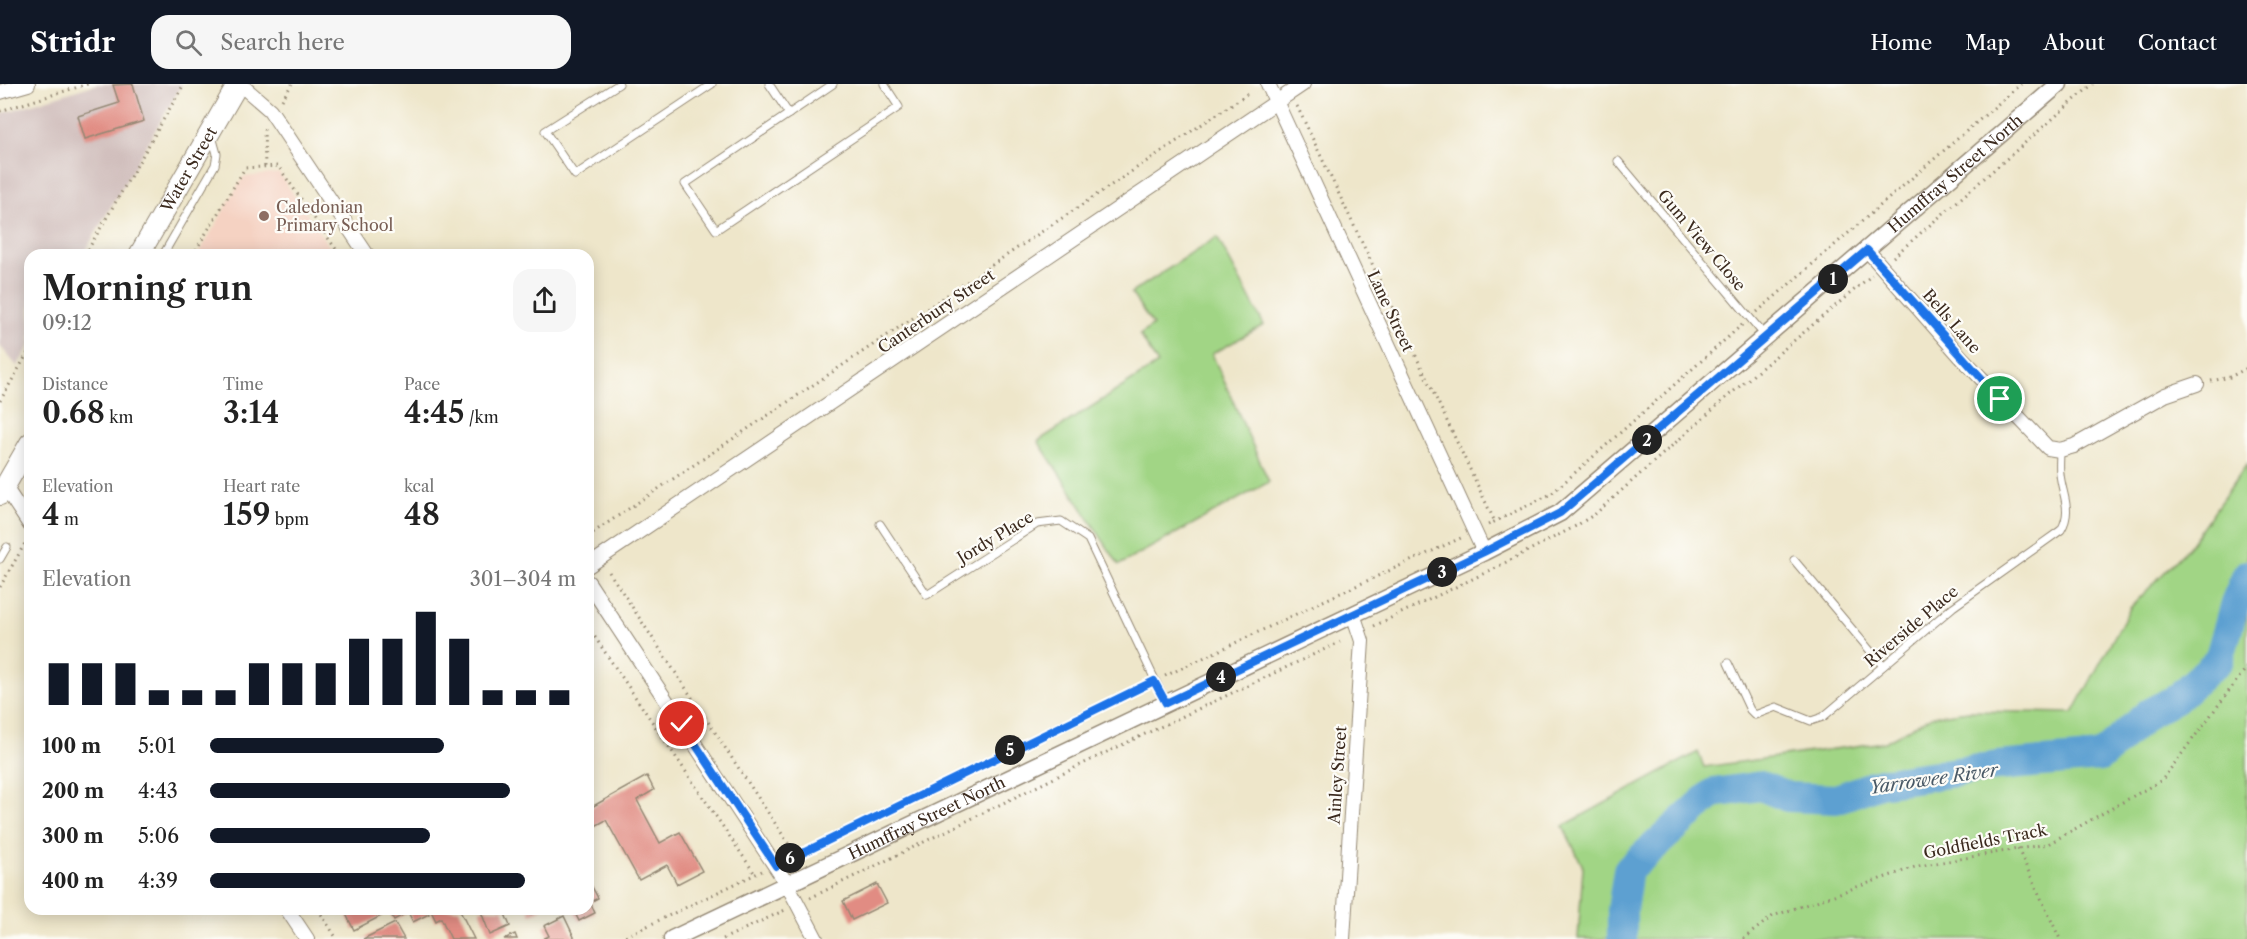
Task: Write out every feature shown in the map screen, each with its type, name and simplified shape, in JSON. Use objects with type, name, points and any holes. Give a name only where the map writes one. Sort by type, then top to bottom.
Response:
[{"type":"main road","name":"Water Street","points":[[141,249],[239,84]]},
{"type":"main road","points":[[2,491],[24,461]]},
{"type":"street","points":[[0,92],[28,84]]},
{"type":"street","points":[[239,84],[270,110],[363,249]]},
{"type":"street","name":"Lane Street","points":[[1268,84],[1484,552]]},
{"type":"street","name":"Canterbury Street","points":[[594,562],[1303,84]]},
{"type":"street","name":"Humffray Street North","points":[[672,939],[1484,552],[1569,506],[1867,250],[2052,86]]},
{"type":"street","name":"Bells Lane","points":[[1867,250],[2038,442],[2048,448],[2060,450]]},
{"type":"street","points":[[2060,450],[2099,434],[2165,395],[2197,384]]},
{"type":"street","points":[[2,491],[24,518]]},
{"type":"street","points":[[594,591],[776,866],[799,903],[816,939]]},
{"type":"street","name":"Ainley Street","points":[[1343,939],[1362,641],[1353,614]]},
{"type":"street","points":[[291,915],[307,939]]},
{"type":"lane","points":[[619,84],[545,131],[575,175],[712,84]]},
{"type":"lane","points":[[769,84],[789,114]]},
{"type":"lane","points":[[833,84],[685,184],[716,230],[899,106],[884,84]]},
{"type":"lane","points":[[166,249],[215,165],[217,154],[210,130]]},
{"type":"lane","name":"Gum View Close","points":[[1618,161],[1766,337]]},
{"type":"lane","name":"Riverside Place","points":[[1728,663],[1752,713],[1758,715],[1776,708],[1812,721],[1823,717],[1953,607],[2061,530],[2066,519],[2067,506],[2060,473],[2060,450]]},
{"type":"lane","name":"Jordy Place","points":[[880,524],[927,595],[1037,524],[1060,521],[1088,539],[1166,703]]},
{"type":"lane","points":[[0,559],[7,547]]},
{"type":"lane","points":[[1794,560],[1883,666]]},
{"type":"path","points":[[0,111],[88,84]]},
{"type":"path","points":[[88,249],[184,84]]},
{"type":"path","points":[[1374,626],[1488,571],[1595,514],[1727,397],[1882,267],[2093,84]]},
{"type":"path","points":[[594,532],[1250,92]]},
{"type":"path","points":[[1296,104],[1495,522]]},
{"type":"path","points":[[197,249],[245,168],[278,166],[336,249]]},
{"type":"path","points":[[0,401],[24,360]]},
{"type":"path","points":[[2197,384],[2230,377],[2247,368]]},
{"type":"path","points":[[620,939],[776,866],[1154,681],[1474,532]]},
{"type":"path","points":[[0,587],[24,545]]},
{"type":"path","points":[[609,573],[796,855]]},
{"type":"path","points":[[594,636],[755,874]]},
{"type":"path","points":[[723,939],[1107,752],[1340,642]]},
{"type":"path","name":"Goldfields Track","points":[[1743,939],[1773,916],[1918,866],[2048,844],[2162,780],[2247,667]]},
{"type":"path","points":[[2018,849],[2060,939]]},
{"type":"path","points":[[322,915],[337,939]]},
{"type":"shaded area","points":[[97,84],[182,84],[86,249],[24,249],[24,355],[17,366],[0,346],[0,114]]},
{"type":"shaded area","name":"Caledonian Primary School","points":[[279,173],[331,249],[201,249],[243,177]]},
{"type":"green space","points":[[1217,237],[1264,325],[1212,354],[1269,482],[1119,565],[1038,441],[1158,364],[1140,335],[1153,325],[1131,293]]},
{"type":"green space","points":[[2247,464],[2247,939],[1578,939],[1583,867],[1563,826],[1698,752],[1704,767],[1885,742],[1932,716],[1968,711],[2073,713],[2130,608],[2189,547]]},
{"type":"building","points":[[133,84],[144,121],[85,139],[78,116],[119,103],[113,85]]},
{"type":"building","points":[[647,776],[654,790],[637,800],[660,843],[680,832],[702,871],[677,884],[667,865],[639,880],[606,820],[594,827],[594,806]]},
{"type":"building","points":[[877,884],[887,903],[852,920],[843,901]]},
{"type":"building","points":[[346,915],[383,915],[354,930]]},
{"type":"building","points":[[391,915],[403,915],[394,920]]},
{"type":"building","points":[[410,915],[427,915],[413,922]]},
{"type":"building","points":[[433,915],[462,915],[474,939],[451,939],[441,918],[436,921]]},
{"type":"building","points":[[482,915],[505,915],[510,926],[490,935]]},
{"type":"building","points":[[576,915],[591,915],[579,921]]},
{"type":"building","points":[[564,916],[575,939],[543,939],[549,936],[544,926]]},
{"type":"building","points":[[395,923],[404,939],[363,939]]},
{"type":"building","points":[[515,934],[517,939],[504,939]]},
{"type":"waterway","name":"Yarrowee River","points":[[1622,939],[1622,910],[1628,870],[1713,793],[1761,786],[1788,797],[1836,799],[1880,783],[1998,766],[2100,757],[2149,713],[2176,699],[2219,660],[2235,603],[2247,575]]},
{"type":"waterway","points":[[2235,603],[2247,608]]},
{"type":"place","name":"Caledonian Primary School","points":[[264,216]]},
{"type":"route","points":[[682,724],[776,866],[1154,681],[1166,703],[1484,552],[1560,513],[1867,250],[2000,399]]}]
